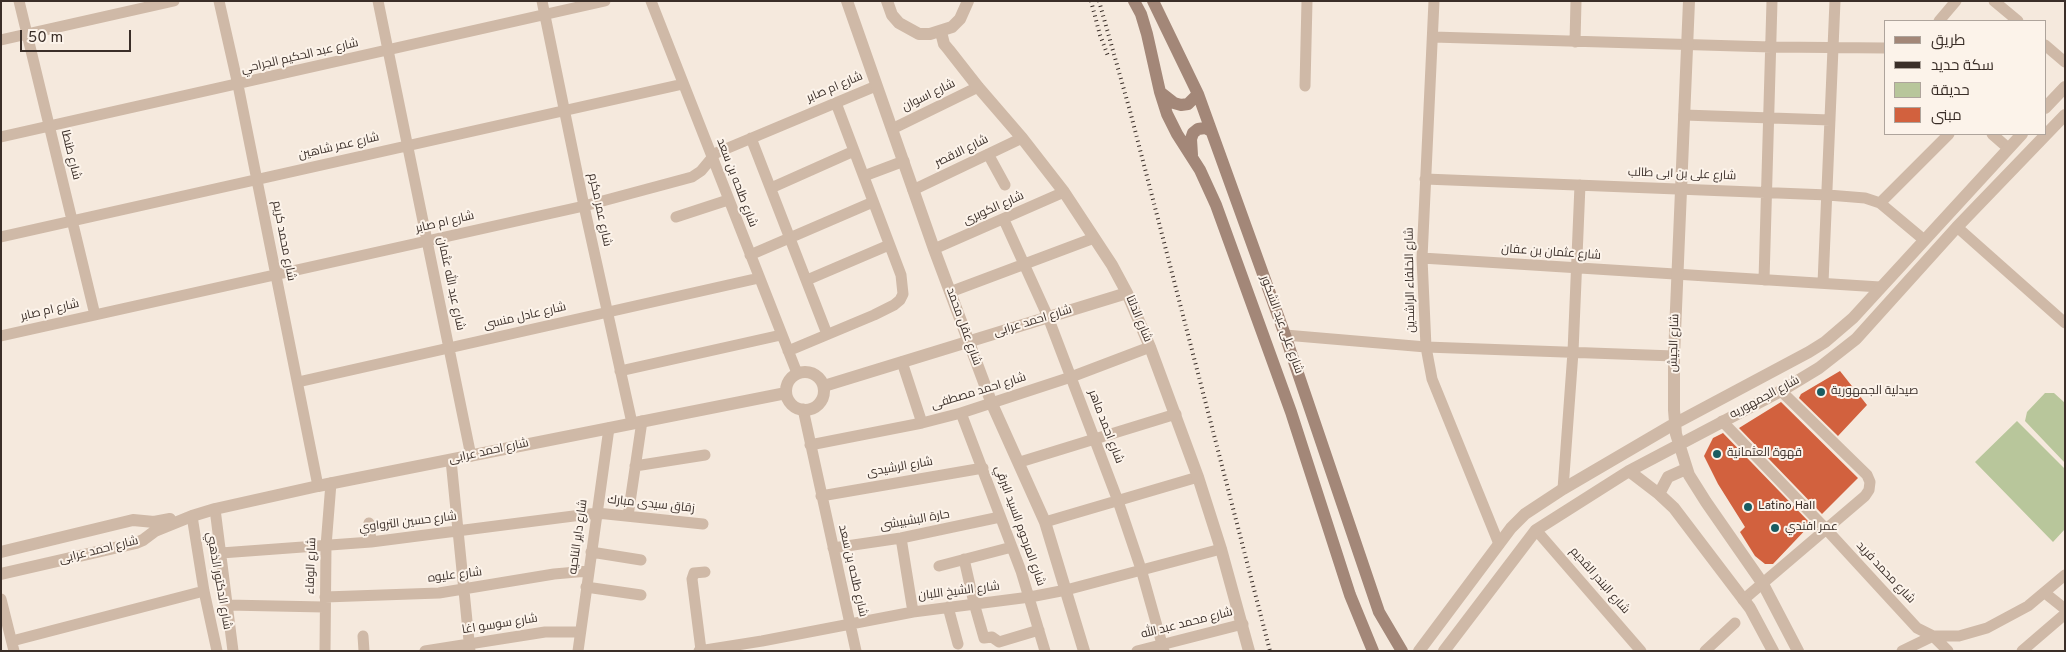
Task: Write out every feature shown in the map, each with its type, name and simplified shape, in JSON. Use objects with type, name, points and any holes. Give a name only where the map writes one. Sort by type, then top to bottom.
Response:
[{"type":"main road","name":"شارع على عبد الشكور","points":[[1134,1],[1141,14],[1147,34],[1160,92],[1177,134],[1204,178],[1216,205],[1291,412],[1350,595],[1373,651]]},
{"type":"main road","name":"شارع على عبد الشكور","points":[[1153,1],[1198,94],[1285,336],[1379,612],[1402,651]]},
{"type":"main road","points":[[1160,92],[1174,103],[1181,105],[1188,104],[1198,94]]},
{"type":"main road","points":[[1193,160],[1191,139],[1193,133],[1198,129],[1205,128],[1211,131]]},
{"type":"street","name":"شارع طنطا","points":[[19,1],[95,315]]},
{"type":"street","points":[[1,40],[174,1]]},
{"type":"street","name":"شارع محمد كريم","points":[[219,1],[238,84],[318,486]]},
{"type":"street","name":"شارع عبد الله عثمان","points":[[378,1],[471,456]]},
{"type":"street","name":"شارع عمر مكرم","points":[[542,1],[620,371],[637,422]]},
{"type":"street","name":"شارع عبد الحكيم الجراحي","points":[[1,137],[605,1]]},
{"type":"street","name":"شارع طلحه بن سعد","points":[[651,1],[728,200],[798,373]]},
{"type":"street","name":"شارع عقل محمد","points":[[847,1],[968,341],[992,404],[1020,462],[1045,522],[1084,651]]},
{"type":"street","points":[[887,1],[892,15],[899,23],[908,30],[919,34],[941,32],[952,27],[960,19],[968,1]]},
{"type":"street","points":[[1305,86],[1307,1]]},
{"type":"street","name":"شارع الخلفاء الراشدين","points":[[1434,1],[1422,258],[1422,306],[1426,347],[1432,378],[1499,544]]},
{"type":"street","points":[[1575,42],[1576,1]]},
{"type":"street","name":"شارع الجيش","points":[[1689,1],[1674,356],[1674,424],[1678,445],[1686,469],[1706,502],[1763,584],[1798,651]]},
{"type":"street","points":[[1764,280],[1772,1]]},
{"type":"street","points":[[1823,283],[1835,1]]},
{"type":"street","points":[[1940,20],[1956,1]]},
{"type":"street","points":[[1994,1],[2017,20]]},
{"type":"street","name":"شارع الدلتا","points":[[941,32],[944,44],[1064,192],[1127,293],[1176,414],[1198,478],[1221,548],[1249,651]]},
{"type":"street","points":[[1433,37],[1771,47],[1884,48]]},
{"type":"street","points":[[2046,46],[2065,62]]},
{"type":"street","name":"شارع عمر شاهين","points":[[1,237],[683,84]]},
{"type":"street","name":"شارع ام صابر","points":[[1,336],[584,206],[692,177],[701,171],[716,153],[876,86]]},
{"type":"street","name":"شارع اسوان","points":[[892,129],[978,87]]},
{"type":"street","points":[[2046,107],[2065,87]]},
{"type":"street","points":[[788,350],[874,315],[900,300],[903,294],[902,282],[836,102]]},
{"type":"street","points":[[1684,115],[1830,120]]},
{"type":"street","name":"شارع الجمهوريه","points":[[2046,135],[2065,115]]},
{"type":"street","points":[[1880,203],[1948,135]]},
{"type":"street","points":[[1993,135],[2008,148]]},
{"type":"street","name":"شارع الجمهوريه","points":[[1419,651],[1499,544],[1525,514],[1563,489],[1674,424],[1810,352],[1839,330],[2021,135]]},
{"type":"street","name":"شارع الجمهوريه","points":[[1444,651],[1536,530],[1629,471],[1781,391],[1819,368],[1856,339],[1957,227],[2046,135]]},
{"type":"street","points":[[751,138],[827,334]]},
{"type":"street","name":"شارع الاقصر","points":[[914,190],[1022,138]]},
{"type":"street","points":[[771,188],[854,152]]},
{"type":"street","points":[[988,154],[1005,185]]},
{"type":"street","points":[[864,176],[904,161]]},
{"type":"street","name":"شارع على بن ابى طالب","points":[[1426,179],[1766,192],[1865,198],[1880,203],[1923,239]]},
{"type":"street","points":[[1563,489],[1573,352],[1580,185]]},
{"type":"street","name":"شارع الكوبرى","points":[[934,249],[1004,220],[1064,192]]},
{"type":"street","points":[[676,217],[728,200]]},
{"type":"street","points":[[750,254],[873,202]]},
{"type":"street","name":"شارع احمد ماهر","points":[[1004,220],[1048,317],[1095,439],[1141,569],[1163,648]]},
{"type":"street","points":[[1957,227],[2065,323]]},
{"type":"street","points":[[950,292],[1094,238]]},
{"type":"street","points":[[807,280],[889,245]]},
{"type":"street","name":"شارع عثمان بن عفان","points":[[1422,258],[1880,287]]},
{"type":"street","name":"شارع عادل منسى","points":[[298,382],[759,278]]},
{"type":"street","name":"شارع احمد عرابى","points":[[824,386],[1127,293]]},
{"type":"street","points":[[620,371],[781,334]]},
{"type":"street","points":[[1285,336],[1426,347],[1674,356]]},
{"type":"street","name":"شارع احمد مصطفى","points":[[810,445],[922,423],[961,413],[1071,377],[1150,347]]},
{"type":"street","points":[[902,362],[922,423]]},
{"type":"street","points":[[798,373],[814,373],[824,386],[822,400],[817,406],[810,409],[802,409],[792,404],[786,393],[789,381],[798,373]]},
{"type":"street","points":[[1743,600],[1865,496],[1869,490],[1870,482],[1868,475],[1781,391]]},
{"type":"street","name":"شارع احمد عرابى","points":[[1,574],[136,543],[155,531],[215,509],[331,483],[786,393]]},
{"type":"street","name":"شارع طلحه بن سعد","points":[[802,409],[856,651]]},
{"type":"street","name":"شارع المرحوم السيد البرقي","points":[[961,413],[1030,597],[1045,651]]},
{"type":"street","points":[[1020,462],[1176,414]]},
{"type":"street","name":"شارع محمد فريد","points":[[1722,421],[1826,529],[1917,628],[1933,636],[1948,651]]},
{"type":"street","points":[[628,516],[635,466],[637,422]]},
{"type":"street","name":"شارع داير الناحيه","points":[[578,651],[579,632],[609,428]]},
{"type":"street","points":[[635,466],[705,455]]},
{"type":"street","points":[[451,460],[470,648]]},
{"type":"street","name":"شارع الرشيدى","points":[[821,496],[983,468]]},
{"type":"street","points":[[1658,494],[1668,477],[1686,469]]},
{"type":"street","points":[[1629,471],[1674,508],[1750,608],[1773,651]]},
{"type":"street","points":[[1045,522],[1198,478]]},
{"type":"street","name":"شارع الوفاء","points":[[325,651],[326,546],[331,483]]},
{"type":"street","points":[[215,509],[233,651]]},
{"type":"street","name":"زقاق سيدى مبارك","points":[[597,513],[703,524]]},
{"type":"street","name":"شارع حسين الترواوي","points":[[221,554],[371,542],[597,513]]},
{"type":"street","name":"شارع احمد عرابى","points":[[1,552],[133,520],[154,522],[192,516]]},
{"type":"street","name":"شارع الدكتور الذهبي","points":[[192,516],[204,591],[217,651]]},
{"type":"street","name":"حارة البشبيشى","points":[[833,548],[901,538],[1000,516]]},
{"type":"street","points":[[370,524],[371,542]]},
{"type":"street","name":"شارع البندر القديم","points":[[1536,530],[1641,651]]},
{"type":"street","points":[[901,538],[913,612]]},
{"type":"street","points":[[939,566],[1012,547]]},
{"type":"street","name":"شارع الشيخ اللبان","points":[[700,651],[913,612],[1030,597],[1066,590],[1221,548]]},
{"type":"street","points":[[591,552],[642,560]]},
{"type":"street","points":[[964,559],[974,603],[986,639],[992,637],[998,642],[1039,630]]},
{"type":"street","name":"شارع عليوه","points":[[227,605],[324,602],[464,590],[554,574],[588,571]]},
{"type":"street","points":[[700,651],[692,579],[694,573],[705,572]]},
{"type":"street","points":[[1902,651],[1933,636],[1959,636],[1987,628],[2028,606],[2065,575]]},
{"type":"street","points":[[586,587],[641,594]]},
{"type":"street","points":[[1,599],[13,646],[204,591]]},
{"type":"street","points":[[2045,593],[2065,609]]},
{"type":"street","points":[[948,607],[958,644]]},
{"type":"street","points":[[2022,651],[2065,614]]},
{"type":"street","points":[[1705,651],[1735,623]]},
{"type":"street","name":"شارع محمد عبد الله","points":[[1137,651],[1163,648],[1243,624]]},
{"type":"street","name":"شارع سوسو اغا","points":[[425,651],[470,648],[545,632],[579,632]]},
{"type":"street","points":[[363,636],[364,651]]},
{"type":"green space","points":[[2045,393],[2054,393],[2065,403],[2065,463],[2025,421],[2027,412]]},
{"type":"green space","points":[[2017,421],[2065,469],[2065,529],[2053,542],[1975,462]]},
{"type":"building","points":[[1840,371],[1867,405],[1838,436],[1799,398],[1801,394]]},
{"type":"building","points":[[1781,402],[1858,478],[1822,514],[1739,428]]},
{"type":"building","points":[[1723,433],[1811,524],[1773,564],[1765,564],[1755,556],[1740,532],[1745,527],[1718,484],[1704,456],[1713,438]]},
{"type":"railway","points":[[1091,1],[1108,56]]},
{"type":"railway","points":[[1099,1],[1130,111],[1270,651]]},
{"type":"place","name":"صيدلية الجمهورية","points":[[1821,392]]},
{"type":"place","name":"قهوة العثمانية","points":[[1717,454]]},
{"type":"place","name":"Latino Hall","points":[[1748,507]]},
{"type":"place","name":"عمر افندي","points":[[1775,528]]}]
